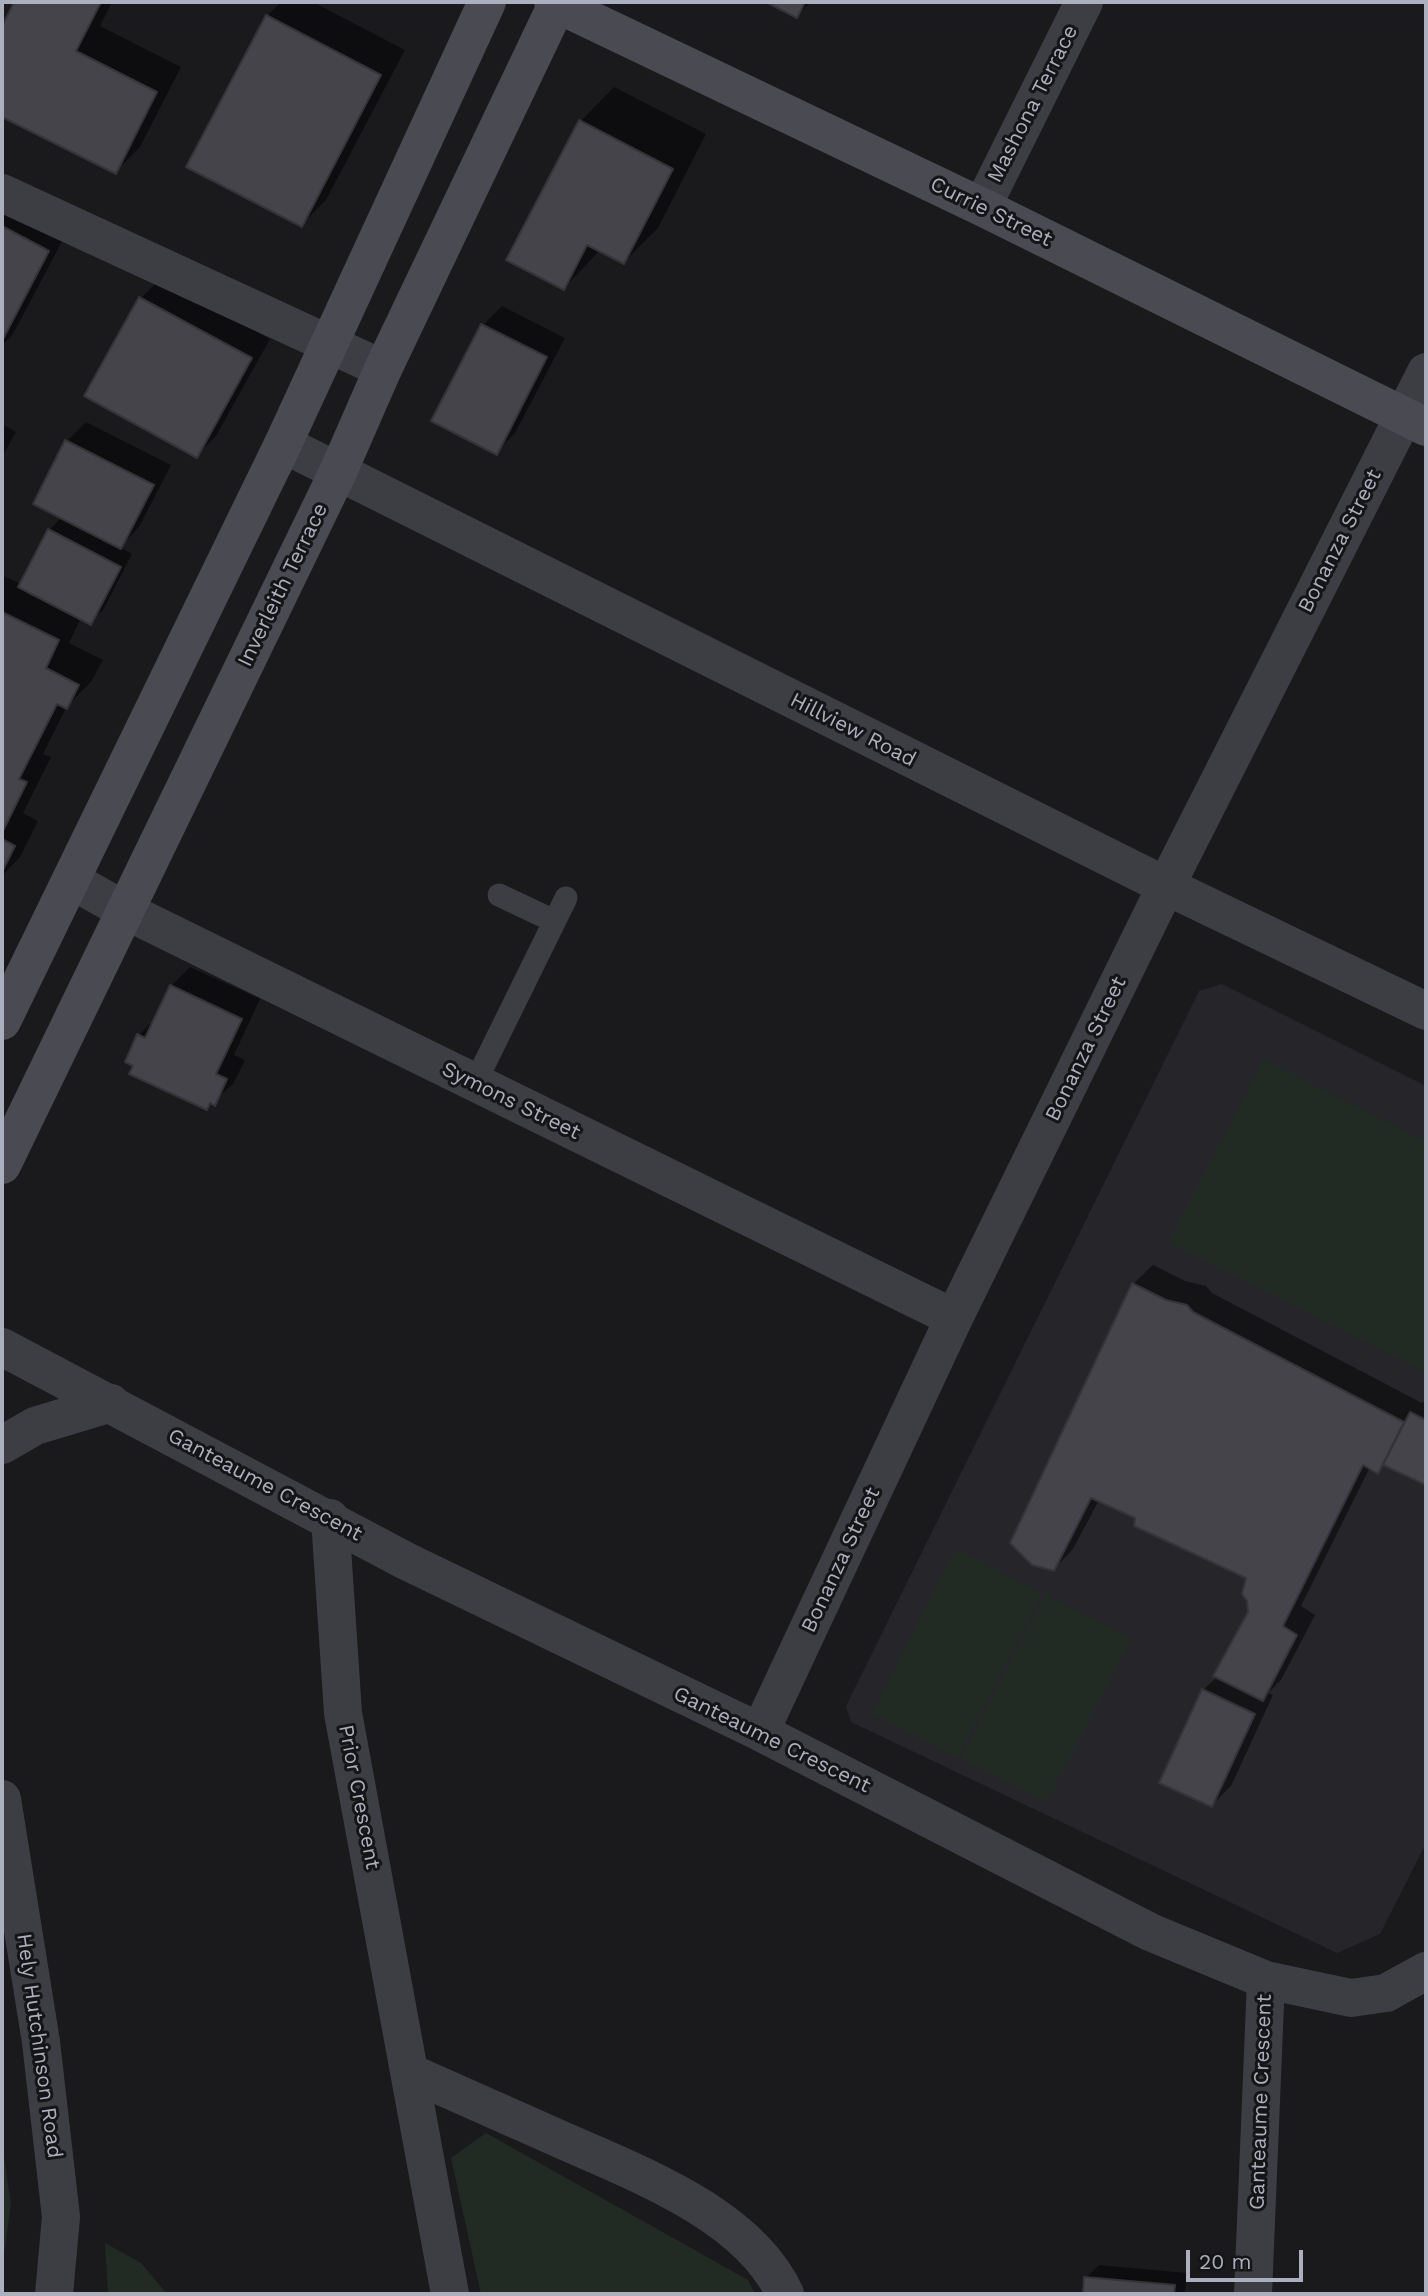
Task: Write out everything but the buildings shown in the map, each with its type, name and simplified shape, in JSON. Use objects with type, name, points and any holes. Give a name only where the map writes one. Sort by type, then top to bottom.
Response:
[{"type":"street","points":[[2,1021],[282,444],[487,2]]},
{"type":"street","name":"Currie Street","points":[[556,2],[982,206],[1415,421]]},
{"type":"street","name":"Inverleith Terrace","points":[[2,1165],[338,472],[383,369],[556,2]]},
{"type":"street","name":"Mashona Terrace","points":[[982,206],[1084,2]]},
{"type":"street","points":[[2,193],[383,369]]},
{"type":"street","name":"Bonanza Street","points":[[760,1732],[954,1318],[1166,886],[1415,421],[1426,372]]},
{"type":"street","name":"Hillview Road","points":[[282,444],[1166,886],[1426,1011]]},
{"type":"street","name":"Symons Street","points":[[71,880],[124,910],[954,1318]]},
{"type":"street","name":"Ganteaume Crescent","points":[[2,1347],[508,1613],[760,1732],[1150,1932],[1266,1980],[1253,2294]]},
{"type":"street","points":[[2,1444],[35,1426],[111,1403]]},
{"type":"street","name":"Prior Crescent","points":[[330,1518],[344,1713],[450,2294]]},
{"type":"street","name":"Hely Hutchinson Road","points":[[2,1799],[41,2042],[61,2217],[54,2294]]},
{"type":"street","points":[[1266,1980],[1351,1998],[1386,1993],[1426,1971]]},
{"type":"street","points":[[411,2073],[660,2183],[733,2229],[777,2276],[785,2294]]},
{"type":"lane","points":[[499,895],[554,920]]},
{"type":"lane","points":[[475,1083],[566,898]]},
{"type":"shaded area","points":[[1222,984],[1426,1086],[1426,1843],[1380,1934],[1337,1953],[851,1722],[846,1706],[1199,991]]},
{"type":"shaded area","points":[[1264,1059],[1426,1142],[1426,1373],[1169,1242]]},
{"type":"shaded area","points":[[956,1549],[1042,1593],[958,1757],[872,1713]]},
{"type":"shaded area","points":[[1045,1594],[1131,1638],[1047,1802],[961,1758]]},
{"type":"shaded area","points":[[486,2133],[748,2280],[755,2294],[481,2294],[451,2158]]},
{"type":"shaded area","points":[[2,2144],[11,2204],[2,2268]]},
{"type":"shaded area","points":[[105,2243],[141,2263],[167,2294],[108,2294]]}]
